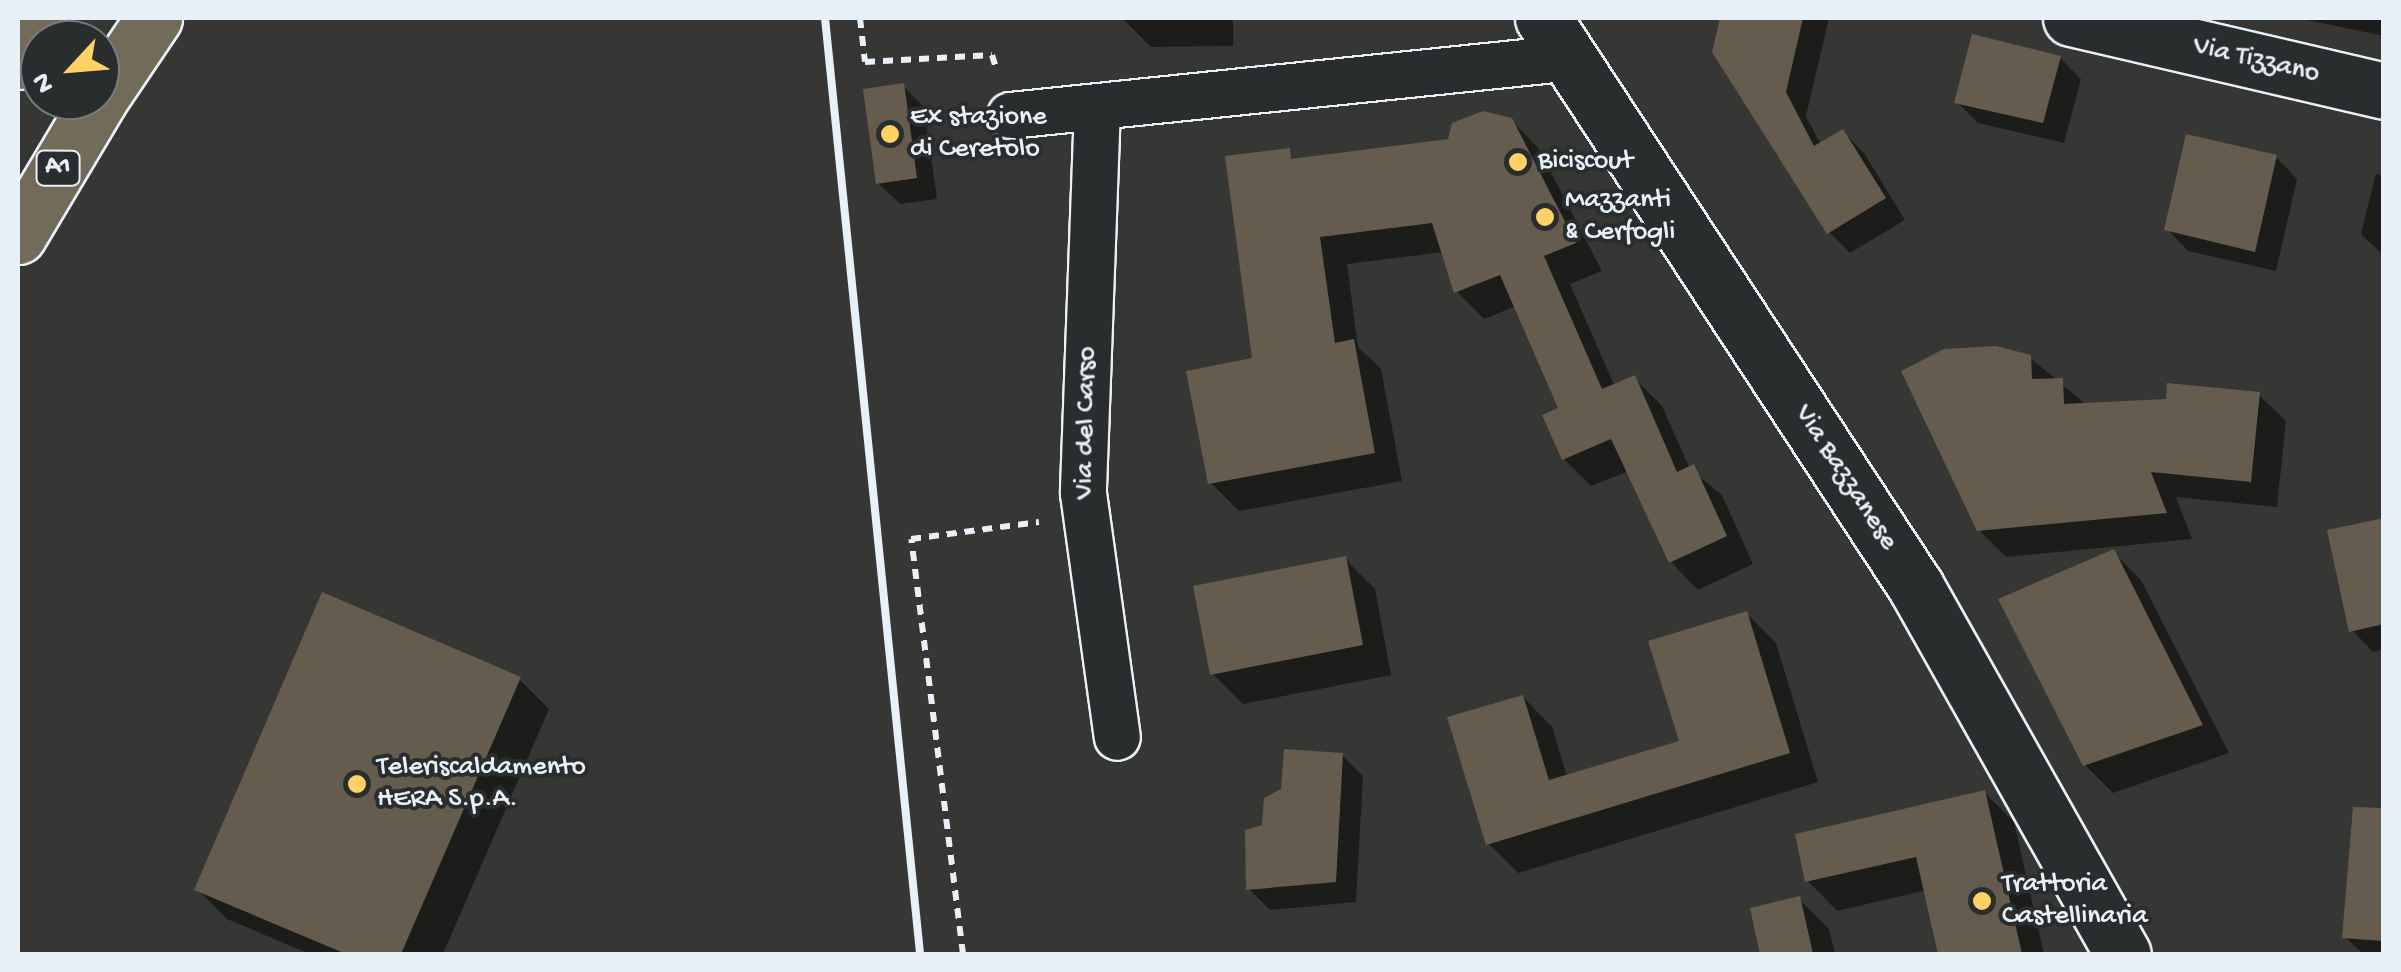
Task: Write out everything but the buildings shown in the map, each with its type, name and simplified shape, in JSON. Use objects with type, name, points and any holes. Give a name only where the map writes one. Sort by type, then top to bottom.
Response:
[{"type":"highway","points":[[18,61],[42,18]]},
{"type":"highway","name":"A1","points":[[120,68],[154,18]]},
{"type":"highway","name":"A1","points":[[18,236],[87,120]]},
{"type":"main road","name":"Via Tizzano","points":[[2071,18],[2384,91]]},
{"type":"main road","name":"Via Bazzanese","points":[[1553,38],[1916,587],[2123,954]]},
{"type":"street","points":[[1010,115],[1097,106],[1553,38]]},
{"type":"street","name":"Via del Carso","points":[[1097,106],[1086,516],[1117,738]]},
{"type":"path","points":[[860,18],[865,62],[992,54],[1010,115]]},
{"type":"path","points":[[963,954],[911,539],[1086,516]]},
{"type":"railway","points":[[825,18],[920,954]]},
{"type":"place","name":"Ex stazione di Ceretolo","points":[[890,134]]},
{"type":"place","name":"Biciscout","points":[[1518,162]]},
{"type":"place","name":"Mazzanti & Cerfogli","points":[[1545,217]]},
{"type":"place","name":"Teleriscaldamento HERA S.p.A.","points":[[357,784]]},
{"type":"place","name":"Trattoria Castellinaria","points":[[1982,901]]}]
